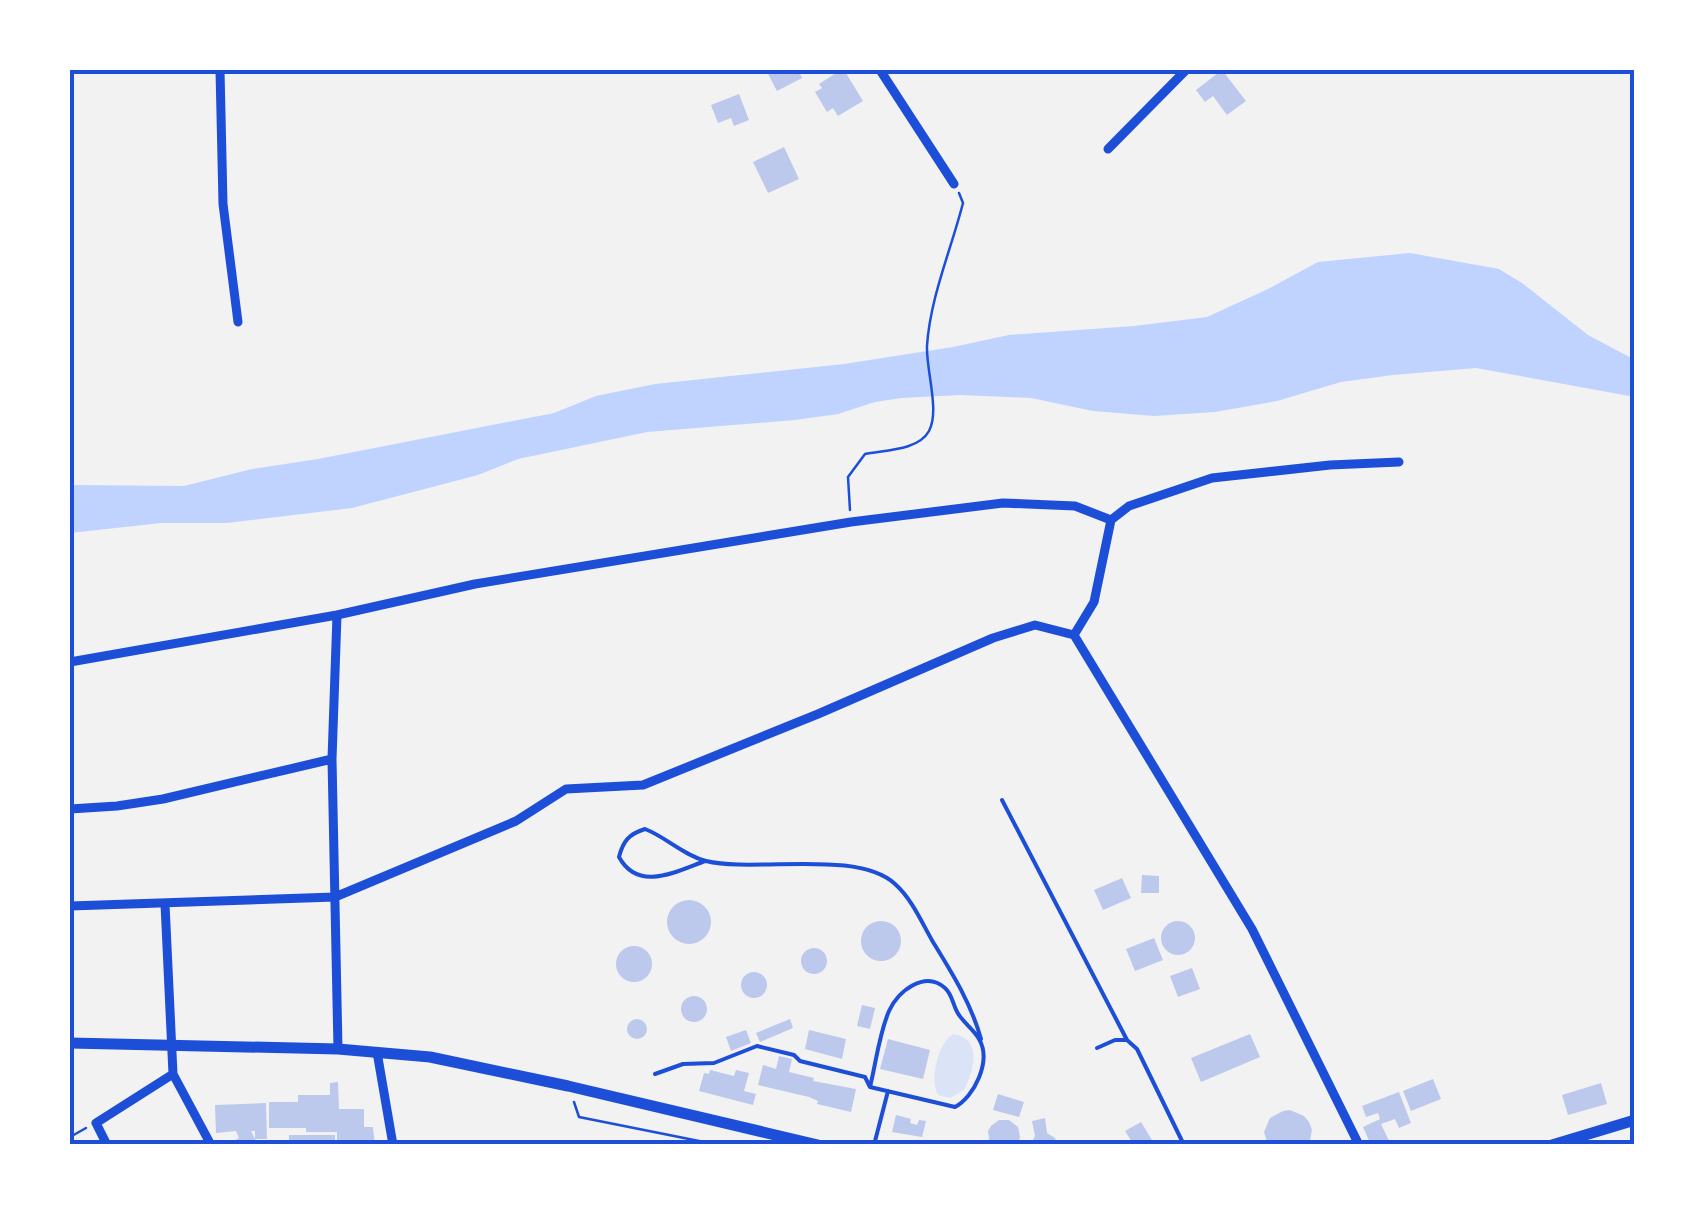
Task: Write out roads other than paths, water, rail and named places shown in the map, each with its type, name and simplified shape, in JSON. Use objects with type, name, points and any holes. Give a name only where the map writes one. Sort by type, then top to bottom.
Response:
[{"type":"street","points":[[220,70],[223,204],[238,322]]},
{"type":"street","points":[[880,70],[954,184]]},
{"type":"street","points":[[1108,149],[1186,70]]},
{"type":"street","points":[[1074,635],[1094,602],[1111,520],[1129,506],[1212,478],[1398,462]]},
{"type":"street","points":[[70,662],[338,616],[475,584],[851,522],[1003,503],[1075,506],[1111,520]]},
{"type":"street","points":[[338,616],[332,758],[338,1049]]},
{"type":"street","points":[[70,906],[336,898],[516,821],[566,790],[643,785],[993,638],[1035,625],[1074,635],[1252,929],[1358,1145]]},
{"type":"street","points":[[70,809],[162,799],[332,758]]},
{"type":"street","points":[[164,904],[174,1074],[211,1145]]},
{"type":"street","points":[[70,1042],[338,1049],[430,1057],[818,1145]]},
{"type":"street","points":[[377,1052],[394,1145]]},
{"type":"street","points":[[107,1145],[96,1123],[174,1074]]},
{"type":"street","points":[[1552,1145],[1635,1120]]},
{"type":"lane","points":[[1002,800],[1127,1040],[1146,1065],[1184,1145]]},
{"type":"lane","points":[[655,1074],[684,1064],[714,1063],[757,1046],[865,1077],[870,1087],[955,1107],[970,1094],[978,1079],[983,1047],[964,993],[904,894],[888,879],[844,866],[704,861],[644,878],[626,870],[619,857],[622,843],[645,829],[704,861]]},
{"type":"lane","points":[[870,1087],[890,1009],[917,982],[936,982],[946,988],[958,1014],[983,1047]]},
{"type":"lane","points":[[1096,1048],[1127,1040]]},
{"type":"lane","points":[[874,1145],[888,1092]]},
{"type":"water","points":[[1410,253],[1499,269],[1522,283],[1588,335],[1635,360],[1635,397],[1476,368],[1341,382],[1277,401],[1215,412],[1154,416],[1093,411],[1031,398],[901,398],[795,420],[647,432],[518,459],[478,475],[352,508],[226,523],[161,523],[70,533],[70,485],[184,486],[252,469],[554,413],[596,396],[655,384],[844,364],[1009,335],[1207,317],[1318,262]]}]
